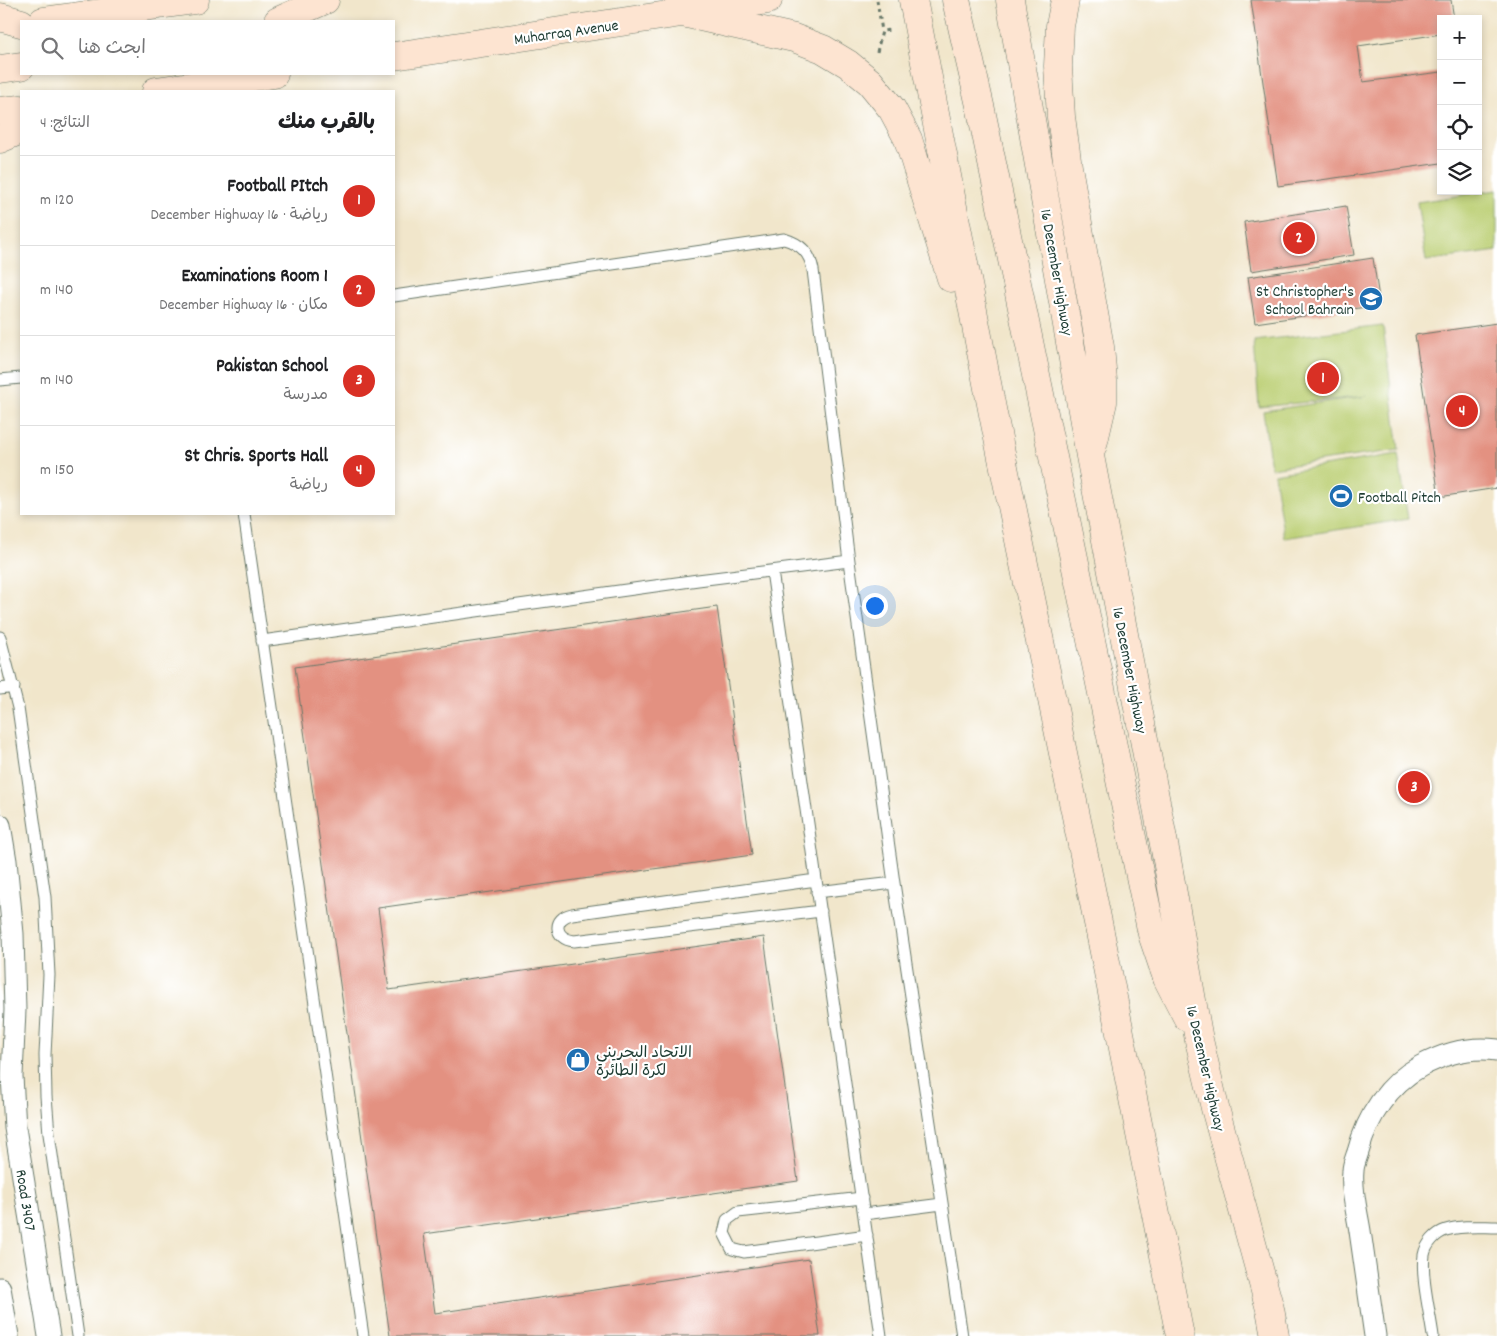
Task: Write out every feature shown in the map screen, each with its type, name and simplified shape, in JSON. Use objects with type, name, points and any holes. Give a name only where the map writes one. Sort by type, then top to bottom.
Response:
[{"type":"main road","points":[[50,20],[195,0]]},
{"type":"main road","points":[[280,20],[325,0]]},
{"type":"main road","name":"Muharraq Avenue","points":[[395,56],[768,0]]},
{"type":"main road","points":[[913,0],[993,414],[1102,942],[1180,1336]]},
{"type":"main road","points":[[956,0],[981,110],[1152,934],[1167,978],[1199,1040]]},
{"type":"main road","name":"16 December Highway","points":[[1010,0],[1090,456],[1166,851],[1199,1040],[1214,1108],[1270,1309],[1274,1336]]},
{"type":"main road","points":[[1065,0],[1060,26],[1058,66],[1061,117],[1100,347],[1103,381],[1102,402],[1090,456]]},
{"type":"main road","points":[[683,14],[794,38],[823,49],[848,64],[870,82],[892,109],[908,139],[993,414]]},
{"type":"main road","points":[[0,17],[20,24]]},
{"type":"main road","points":[[0,28],[20,24]]},
{"type":"main road","points":[[0,70],[20,66]]},
{"type":"main road","points":[[163,90],[267,75]]},
{"type":"main road","points":[[0,112],[20,109]]},
{"type":"main road","points":[[0,139],[20,130]]},
{"type":"main road","points":[[1270,1309],[1280,1336]]},
{"type":"street","name":"Road 3407","points":[[0,825],[6,861],[13,934],[15,1010],[12,1076],[15,1128],[50,1336]]},
{"type":"street","points":[[1376,1336],[1354,1198],[1353,1170],[1360,1142],[1373,1113],[1390,1090],[1411,1071],[1432,1060],[1462,1049],[1486,1048],[1497,1050]]},
{"type":"street","points":[[0,1288],[8,1336]]},
{"type":"lane","points":[[395,296],[784,239],[801,246],[812,261],[849,561],[894,883],[962,1336]]},
{"type":"lane","points":[[0,380],[20,378]]},
{"type":"lane","points":[[244,515],[362,1336]]},
{"type":"lane","points":[[262,641],[849,561]]},
{"type":"lane","points":[[772,571],[881,1336]]},
{"type":"lane","points":[[0,637],[14,687],[24,744],[45,897],[49,975],[45,1054],[46,1096],[49,1134],[78,1336]]},
{"type":"lane","points":[[0,689],[14,687]]},
{"type":"lane","points":[[821,911],[574,941],[566,940],[560,936],[558,928],[560,921],[565,915],[572,914],[816,886],[894,883]]},
{"type":"lane","points":[[862,1198],[738,1212],[727,1220],[724,1233],[732,1250],[744,1252],[867,1235]]},
{"type":"lane","points":[[864,1214],[942,1204]]},
{"type":"lane","points":[[1433,1336],[1424,1269],[1424,1253],[1432,1239],[1445,1230],[1497,1227]]},
{"type":"path","points":[[876,0],[882,32]]},
{"type":"green space","points":[[1497,190],[1497,251],[1426,261],[1417,202],[1464,195],[1482,195],[1482,192]]},
{"type":"green space","points":[[1383,326],[1399,450],[1271,468],[1263,411],[1367,396],[1259,407],[1254,341]]},
{"type":"green space","name":"Football Pitch","points":[[1398,454],[1408,519],[1284,538],[1274,474]]},
{"type":"building","points":[[1251,0],[1451,0],[1453,15],[1437,15],[1437,35],[1358,46],[1363,82],[1437,73],[1437,164],[1278,186]]},
{"type":"building","points":[[1346,206],[1354,255],[1251,271],[1244,222]]},
{"type":"building","points":[[1373,258],[1380,305],[1255,323],[1248,277]]},
{"type":"building","points":[[1497,323],[1497,488],[1439,497],[1415,335]]},
{"type":"building","points":[[717,607],[752,855],[378,908],[389,990],[764,937],[798,1181],[424,1234],[435,1313],[809,1259],[820,1336],[390,1336],[295,667]]},
{"type":"place","name":"Examinations Room 1","points":[[1299,238]]},
{"type":"place","name":"St Christopher's School Bahrain","points":[[1371,299]]},
{"type":"place","name":"Football PItch","points":[[1323,378]]},
{"type":"place","name":"St Chris. Sports Hall","points":[[1462,411]]},
{"type":"place","name":"Football Pitch","points":[[1341,496]]},
{"type":"place","name":"Pakistan School","points":[[1414,787]]},
{"type":"place","name":"الاتحاد البحريني لكرة الطائرة","points":[[578,1060]]}]
